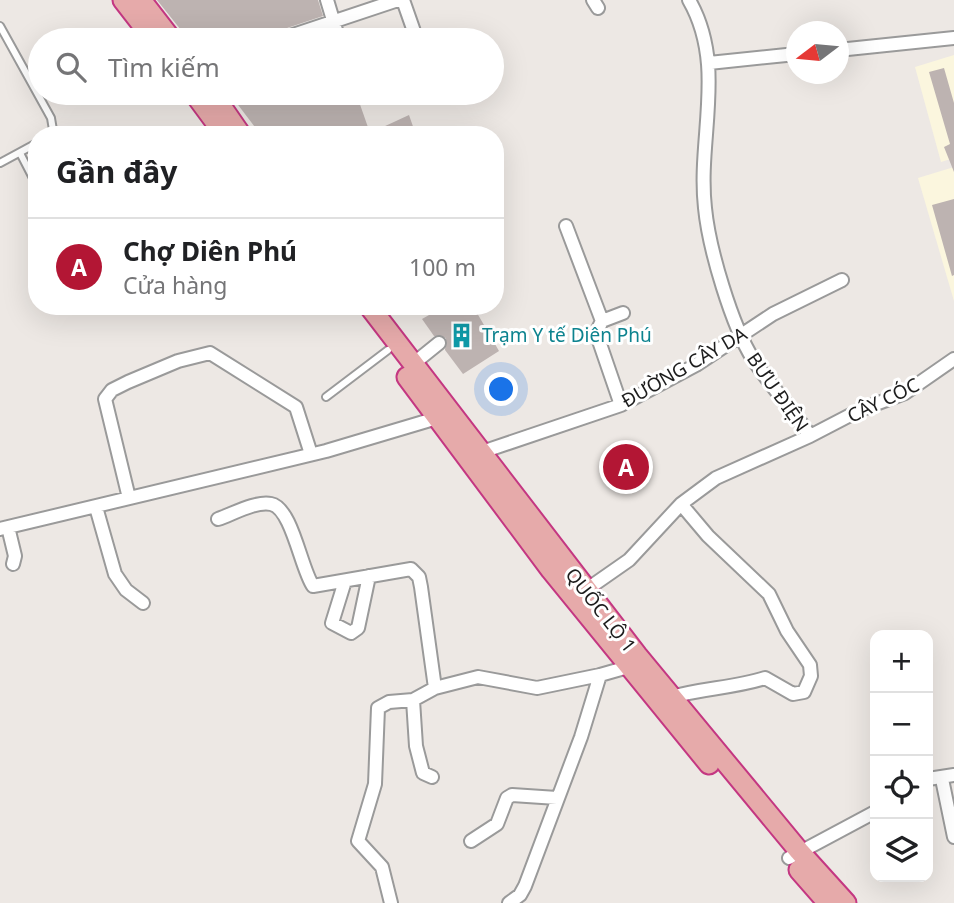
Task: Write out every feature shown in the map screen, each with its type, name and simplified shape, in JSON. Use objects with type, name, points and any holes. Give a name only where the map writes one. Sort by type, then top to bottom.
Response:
[{"type":"highway","points":[[123,0],[145,28]]},
{"type":"highway","points":[[141,0],[163,28]]},
{"type":"highway","points":[[203,105],[218,126]]},
{"type":"highway","points":[[221,105],[236,126]]},
{"type":"highway","name":"QUỐC LỘ 1","points":[[360,315],[628,667],[794,855],[846,903]]},
{"type":"highway","name":"QUỐC LỘ 1","points":[[376,315],[479,453],[794,855],[824,902]]},
{"type":"street","points":[[327,0],[334,28]]},
{"type":"street","points":[[317,28],[400,0],[411,28]]},
{"type":"street","name":"BƯU ĐIỆN","points":[[586,590],[629,560],[681,504],[716,478],[810,436],[753,360],[740,334],[705,210],[709,63],[701,28],[689,0]]},
{"type":"street","points":[[849,49],[954,38]]},
{"type":"street","points":[[709,63],[786,55]]},
{"type":"street","points":[[566,226],[602,321]]},
{"type":"street","name":"ĐƯỜNG CÂY DA","points":[[479,453],[621,405],[696,365],[740,334],[842,280]]},
{"type":"street","points":[[621,405],[599,341],[598,329],[602,321],[623,313]]},
{"type":"street","points":[[413,364],[439,342]]},
{"type":"street","points":[[129,498],[104,399],[112,390],[128,382],[203,354],[222,359],[296,407],[311,454]]},
{"type":"street","name":"CÂY CÓC","points":[[810,436],[860,410],[905,393],[954,359]]},
{"type":"street","points":[[13,564],[15,556],[4,528],[311,454],[437,418]]},
{"type":"street","points":[[672,697],[711,687],[739,686],[765,678],[796,694],[804,692],[811,676],[810,665],[769,594],[708,536],[681,504]]},
{"type":"street","points":[[218,519],[257,505],[278,507],[289,524],[313,586],[411,569],[419,577],[435,688]]},
{"type":"street","points":[[96,507],[116,574],[126,590],[143,604]]},
{"type":"street","points":[[345,581],[332,623],[351,633],[358,628],[369,576]]},
{"type":"street","points":[[391,903],[382,867],[358,841],[374,785],[378,708],[389,702],[413,700],[435,688],[478,677],[537,688],[628,667]]},
{"type":"street","points":[[509,903],[520,895],[525,886],[589,717],[600,675]]},
{"type":"street","points":[[413,700],[418,758],[423,772],[432,778]]},
{"type":"street","points":[[936,777],[954,837]]},
{"type":"street","points":[[471,841],[497,824],[508,798],[512,795],[557,798]]},
{"type":"street","points":[[794,855],[870,815]]},
{"type":"lane","points":[[0,26],[28,77]]},
{"type":"lane","points":[[44,105],[52,126]]},
{"type":"lane","points":[[0,163],[28,148]]},
{"type":"lane","points":[[19,153],[28,170]]},
{"type":"lane","points":[[326,397],[388,350]]},
{"type":"shaded area","points":[[954,55],[954,158],[941,162],[915,67]]},
{"type":"shaded area","points":[[954,167],[954,301],[918,178]]},
{"type":"building","points":[[157,0],[318,0],[323,16],[287,28],[179,28]]},
{"type":"building","points":[[944,68],[954,103],[954,172],[944,147],[950,144],[929,72]]},
{"type":"building","points":[[238,105],[360,105],[368,126],[254,126]]},
{"type":"building","points":[[409,115],[413,126],[385,126]]},
{"type":"building","points":[[954,199],[954,275],[952,276],[932,205]]},
{"type":"building","name":"Trạm Y tế Diên Phú","points":[[429,315],[478,315],[499,351],[463,374],[445,350],[446,338],[434,336],[422,319]]},
{"type":"place","name":"Trạm Y tế Diên Phú","points":[[462,335]]},
{"type":"place","name":"Chợ Diên Phú","points":[[626,467]]}]
